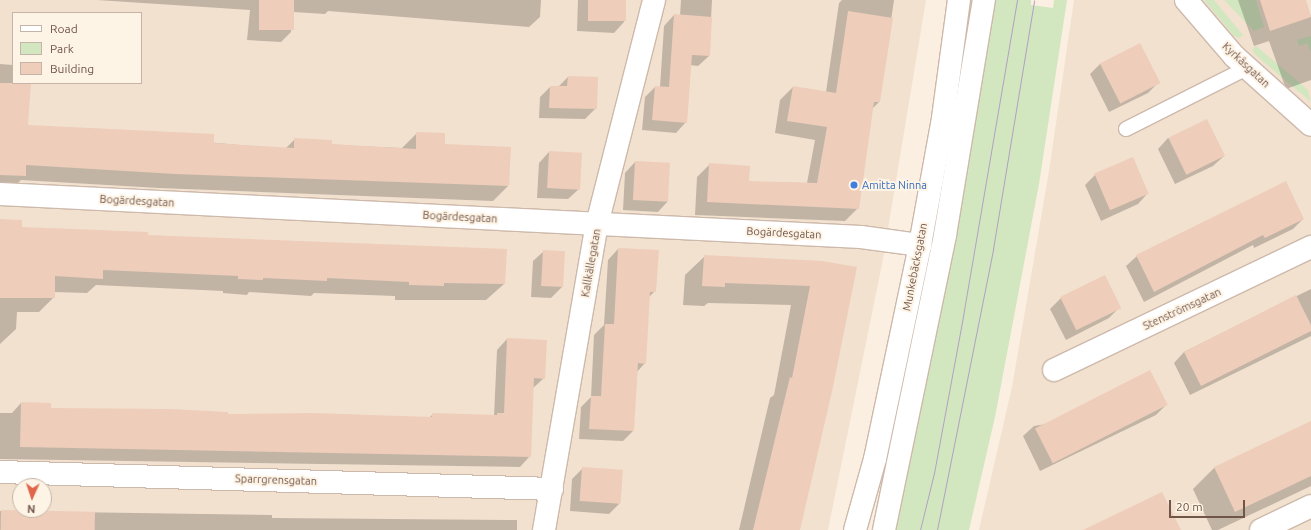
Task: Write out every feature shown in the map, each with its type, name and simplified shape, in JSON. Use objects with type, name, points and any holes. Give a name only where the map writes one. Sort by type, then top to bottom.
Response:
[{"type":"street","name":"Kallkällegatan","points":[[544,530],[597,224],[654,0]]},
{"type":"street","name":"Munkebäcksgatan","points":[[855,530],[875,459],[920,245],[943,118],[959,0]]},
{"type":"street","points":[[884,530],[945,235],[984,0]]},
{"type":"street","name":"Kyrkåsgatan","points":[[1186,0],[1208,28],[1247,68],[1311,125]]},
{"type":"street","name":"Bogärdesgatan","points":[[0,194],[861,237],[920,245]]},
{"type":"street","name":"Stenströmsgatan","points":[[1054,370],[1311,247]]},
{"type":"street","name":"Sparrgrensgatan","points":[[0,472],[552,489]]},
{"type":"street","points":[[1261,530],[1311,506]]},
{"type":"lane","points":[[1126,129],[1247,68]]},
{"type":"shaded area","points":[[0,0],[926,0],[883,259],[828,530],[0,530]]},
{"type":"shaded area","points":[[1074,0],[1311,0],[1311,530],[979,530],[1012,387],[1049,171]]},
{"type":"green space","points":[[992,0],[1031,0],[1031,5],[1053,8],[1054,0],[1067,0],[1039,184],[995,417],[969,530],[894,530]]},
{"type":"green space","points":[[1204,0],[1214,0],[1243,35],[1239,38],[1233,35]]},
{"type":"green space","points":[[1224,0],[1256,0],[1264,27],[1254,31]]},
{"type":"green space","points":[[1311,36],[1311,52],[1307,43],[1299,46],[1297,40]]},
{"type":"green space","points":[[1256,46],[1308,90],[1311,102],[1253,52],[1253,48]]},
{"type":"building","points":[[259,0],[294,0],[294,30],[259,30]]},
{"type":"building","points":[[588,0],[626,0],[626,21],[588,21]]},
{"type":"building","points":[[1260,0],[1306,0],[1311,17],[1270,31]]},
{"type":"building","points":[[848,11],[893,18],[880,102],[874,102],[859,209],[707,202],[709,163],[750,166],[749,181],[817,183],[827,127],[787,121],[793,86],[836,93]]},
{"type":"building","points":[[674,14],[712,17],[710,56],[692,55],[687,123],[652,120],[655,86],[669,87]]},
{"type":"building","points":[[1140,43],[1160,83],[1120,104],[1100,63]]},
{"type":"building","points":[[568,76],[598,77],[597,109],[549,108],[550,86],[567,86]]},
{"type":"building","points":[[0,83],[31,84],[28,125],[214,134],[214,143],[294,148],[294,138],[332,140],[332,144],[416,149],[416,132],[445,133],[445,144],[511,147],[509,186],[175,174],[26,165],[26,176],[0,175]]},
{"type":"building","points":[[1207,119],[1225,156],[1186,175],[1168,138]]},
{"type":"building","points":[[549,151],[582,153],[580,190],[547,188]]},
{"type":"building","points":[[1133,157],[1149,194],[1110,210],[1094,173]]},
{"type":"building","points":[[635,161],[670,163],[668,202],[633,200]]},
{"type":"building","points":[[1286,181],[1304,219],[1265,238],[1263,235],[1154,292],[1136,255]]},
{"type":"building","points":[[0,219],[22,220],[22,227],[148,232],[148,235],[507,249],[505,284],[444,283],[444,286],[409,285],[409,282],[327,278],[327,281],[263,278],[263,280],[238,279],[238,276],[103,270],[103,279],[55,276],[55,298],[0,298]]},
{"type":"building","points":[[618,248],[659,250],[656,292],[650,292],[646,364],[638,363],[634,431],[589,429],[591,396],[601,396],[605,324],[614,324]]},
{"type":"building","points":[[543,250],[565,251],[563,287],[541,286]]},
{"type":"building","points":[[704,255],[822,261],[857,267],[833,387],[800,530],[753,530],[790,377],[792,378],[810,286],[725,283],[725,287],[702,286]]},
{"type":"building","points":[[1105,275],[1121,308],[1076,330],[1060,297]]},
{"type":"building","points":[[1296,295],[1311,325],[1311,331],[1201,386],[1184,352]]},
{"type":"building","points":[[507,338],[547,340],[545,379],[534,378],[531,457],[20,447],[21,402],[51,403],[51,408],[170,409],[228,412],[228,414],[313,413],[432,417],[432,413],[497,415],[497,413],[504,413]]},
{"type":"building","points":[[1150,370],[1168,405],[1053,463],[1035,429]]},
{"type":"building","points":[[1311,421],[1311,476],[1235,512],[1214,467]]},
{"type":"building","points":[[582,467],[623,470],[621,504],[580,501]]},
{"type":"building","points":[[1162,492],[1181,530],[1083,530]]},
{"type":"building","points":[[1,510],[12,510],[12,518],[52,518],[52,511],[95,512],[95,530],[1,530]]},
{"type":"tram line","points":[[920,530],[934,473],[963,316],[1017,0]]},
{"type":"tram line","points":[[937,530],[993,249],[1034,0]]},
{"type":"place","name":"Amitta Ninna","points":[[854,185]]}]
